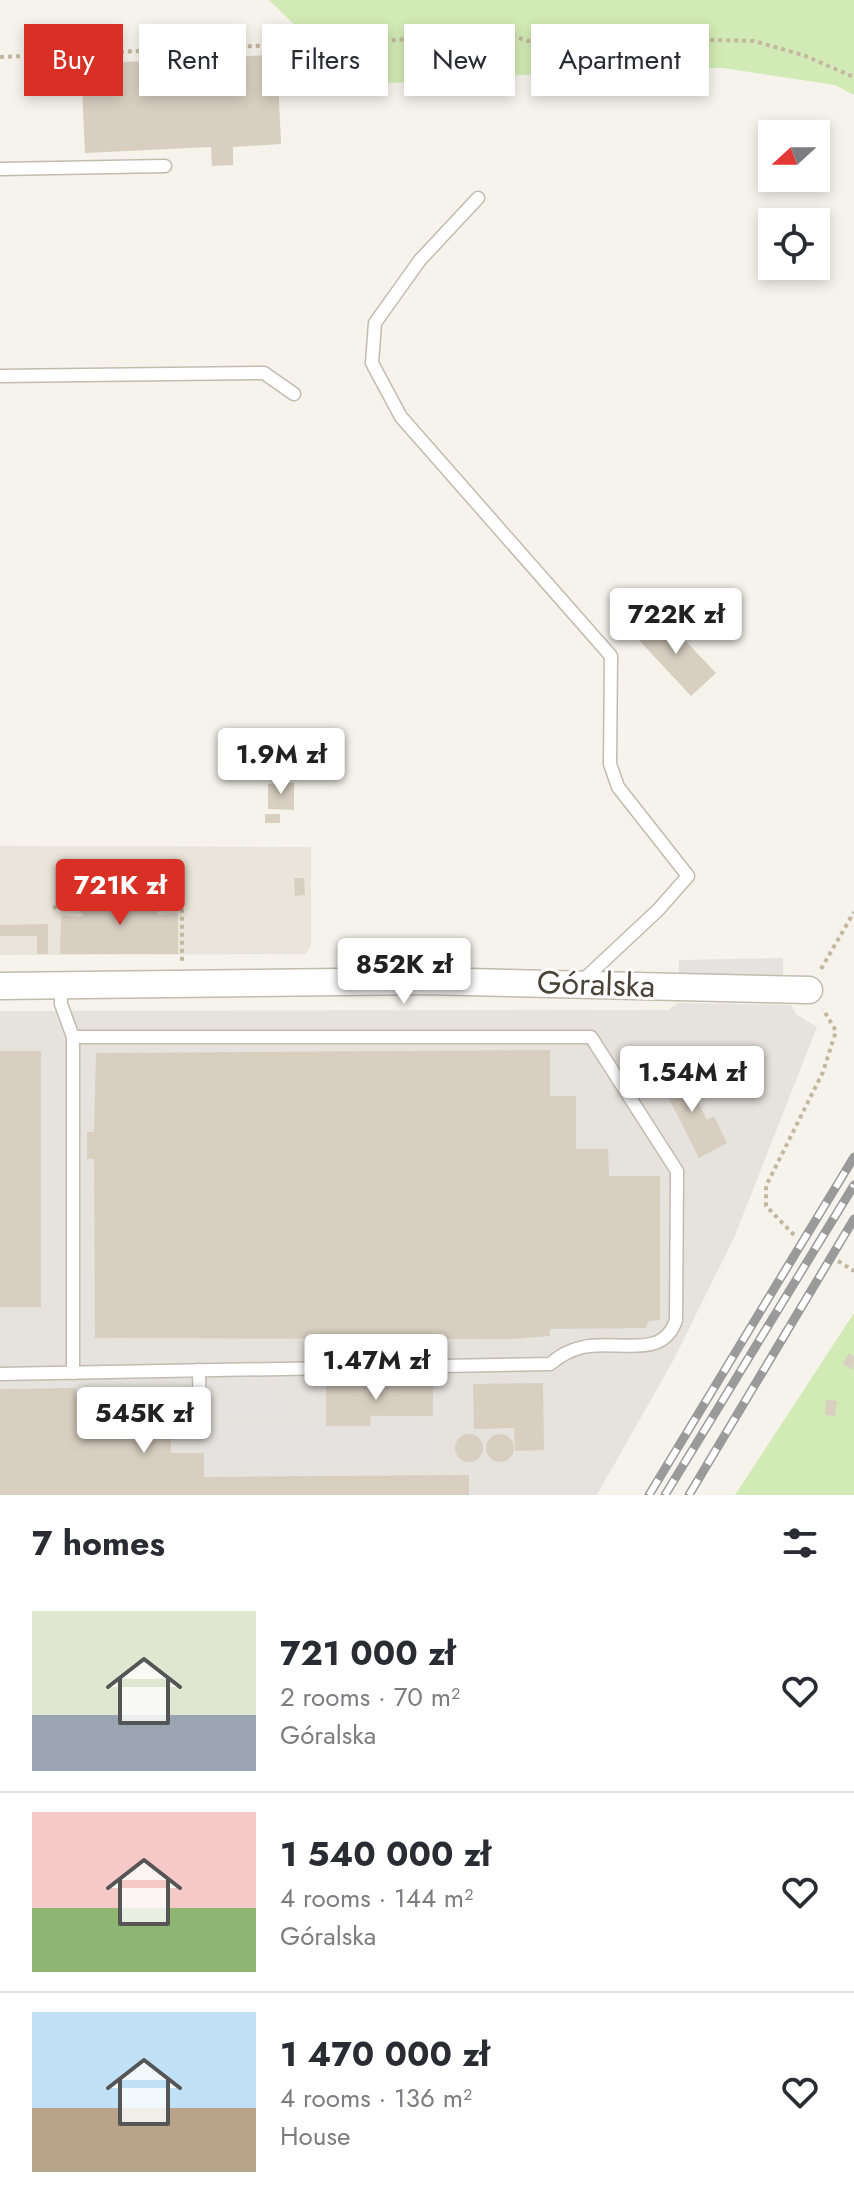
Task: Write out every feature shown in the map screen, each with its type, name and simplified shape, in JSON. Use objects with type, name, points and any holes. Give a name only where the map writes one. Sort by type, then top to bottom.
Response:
[{"type":"street","name":"Góralska","points":[[0,986],[580,983],[809,990]]},
{"type":"lane","points":[[0,169],[165,166]]},
{"type":"lane","points":[[478,198],[420,260],[375,323],[372,363],[401,417],[611,656],[610,764],[618,787],[688,876],[658,910],[580,983]]},
{"type":"lane","points":[[0,376],[264,373],[294,394]]},
{"type":"lane","points":[[61,986],[61,1004],[73,1037],[73,1373]]},
{"type":"lane","points":[[0,1374],[550,1364],[565,1353],[585,1346],[651,1345],[664,1341],[672,1334],[676,1320],[677,1171],[591,1037],[73,1037]]},
{"type":"lane","points":[[199,1370],[200,1427]]},
{"type":"path","points":[[0,57],[511,35],[527,41],[593,37],[754,41],[803,55],[854,77]]},
{"type":"path","points":[[54,909],[63,891],[182,888],[182,963]]},
{"type":"path","points":[[794,1235],[777,1221],[766,1206],[766,1186],[823,1072],[836,1031],[809,990],[854,912]]},
{"type":"path","points":[[838,1261],[854,1271]]},
{"type":"shaded area","points":[[0,846],[311,847],[311,946],[306,954],[0,955]]},
{"type":"shaded area","points":[[783,958],[783,978],[679,978],[679,960]]},
{"type":"shaded area","points":[[678,1003],[791,1005],[796,1014],[817,1027],[734,1238],[674,1359],[597,1495],[0,1495],[0,1011],[668,1010]]},
{"type":"shaded area","points":[[279,1385],[278,1404],[288,1404],[288,1414],[213,1414],[214,1404],[232,1403],[233,1386]]},
{"type":"shaded area","points":[[373,1418],[423,1418],[433,1431],[430,1464],[207,1466],[207,1426],[321,1424],[322,1427],[373,1428]]},
{"type":"green space","points":[[269,0],[854,0],[854,95],[835,85],[709,68],[709,24],[531,24],[531,75],[515,76],[515,24],[404,24],[404,82],[388,83],[388,24],[294,24]]},
{"type":"green space","points":[[854,1313],[854,1495],[735,1495]]},
{"type":"building","points":[[262,55],[262,96],[279,96],[281,144],[233,147],[233,165],[212,166],[211,147],[85,153],[82,96],[123,96],[123,62],[139,61],[139,96],[246,96],[246,56]]},
{"type":"building","points":[[661,615],[716,673],[691,696],[637,638]]},
{"type":"building","points":[[294,783],[294,810],[268,809],[268,784]]},
{"type":"building","points":[[265,814],[280,814],[280,823],[265,823]]},
{"type":"building","points":[[294,878],[304,878],[305,895],[295,896]]},
{"type":"building","points":[[81,895],[158,895],[158,915],[178,913],[178,954],[60,954],[61,915],[80,917],[83,914],[80,912]]},
{"type":"building","points":[[48,924],[48,954],[37,954],[37,936],[0,936],[0,925]]},
{"type":"building","points":[[550,1050],[550,1096],[576,1096],[576,1149],[608,1149],[609,1176],[660,1176],[660,1320],[649,1321],[646,1328],[550,1329],[550,1336],[514,1339],[95,1338],[94,1159],[87,1159],[87,1132],[94,1132],[96,1053]]},
{"type":"building","points":[[0,1051],[41,1051],[41,1307],[0,1307]]},
{"type":"building","points":[[679,1066],[707,1120],[714,1116],[727,1143],[699,1158],[658,1077]]},
{"type":"building","points":[[849,1353],[854,1357],[853,1370],[843,1364]]},
{"type":"building","points":[[326,1383],[433,1384],[433,1416],[371,1416],[370,1426],[326,1426]]},
{"type":"building","points":[[543,1383],[544,1450],[515,1451],[514,1428],[474,1429],[473,1384]]},
{"type":"building","points":[[76,1388],[76,1394],[94,1394],[94,1398],[170,1397],[171,1453],[204,1453],[204,1477],[469,1475],[469,1495],[0,1495],[0,1389]]},
{"type":"building","points":[[826,1400],[837,1401],[835,1416],[825,1415]]},
{"type":"building","points":[[469,1434],[479,1438],[483,1448],[479,1458],[469,1462],[459,1458],[455,1448],[459,1438]]},
{"type":"building","points":[[500,1434],[510,1438],[514,1448],[510,1458],[500,1462],[490,1458],[486,1448],[490,1438]]},
{"type":"railway","points":[[649,1495],[854,1157]]},
{"type":"railway","points":[[665,1495],[854,1185]]},
{"type":"railway","points":[[689,1495],[854,1219]]}]
